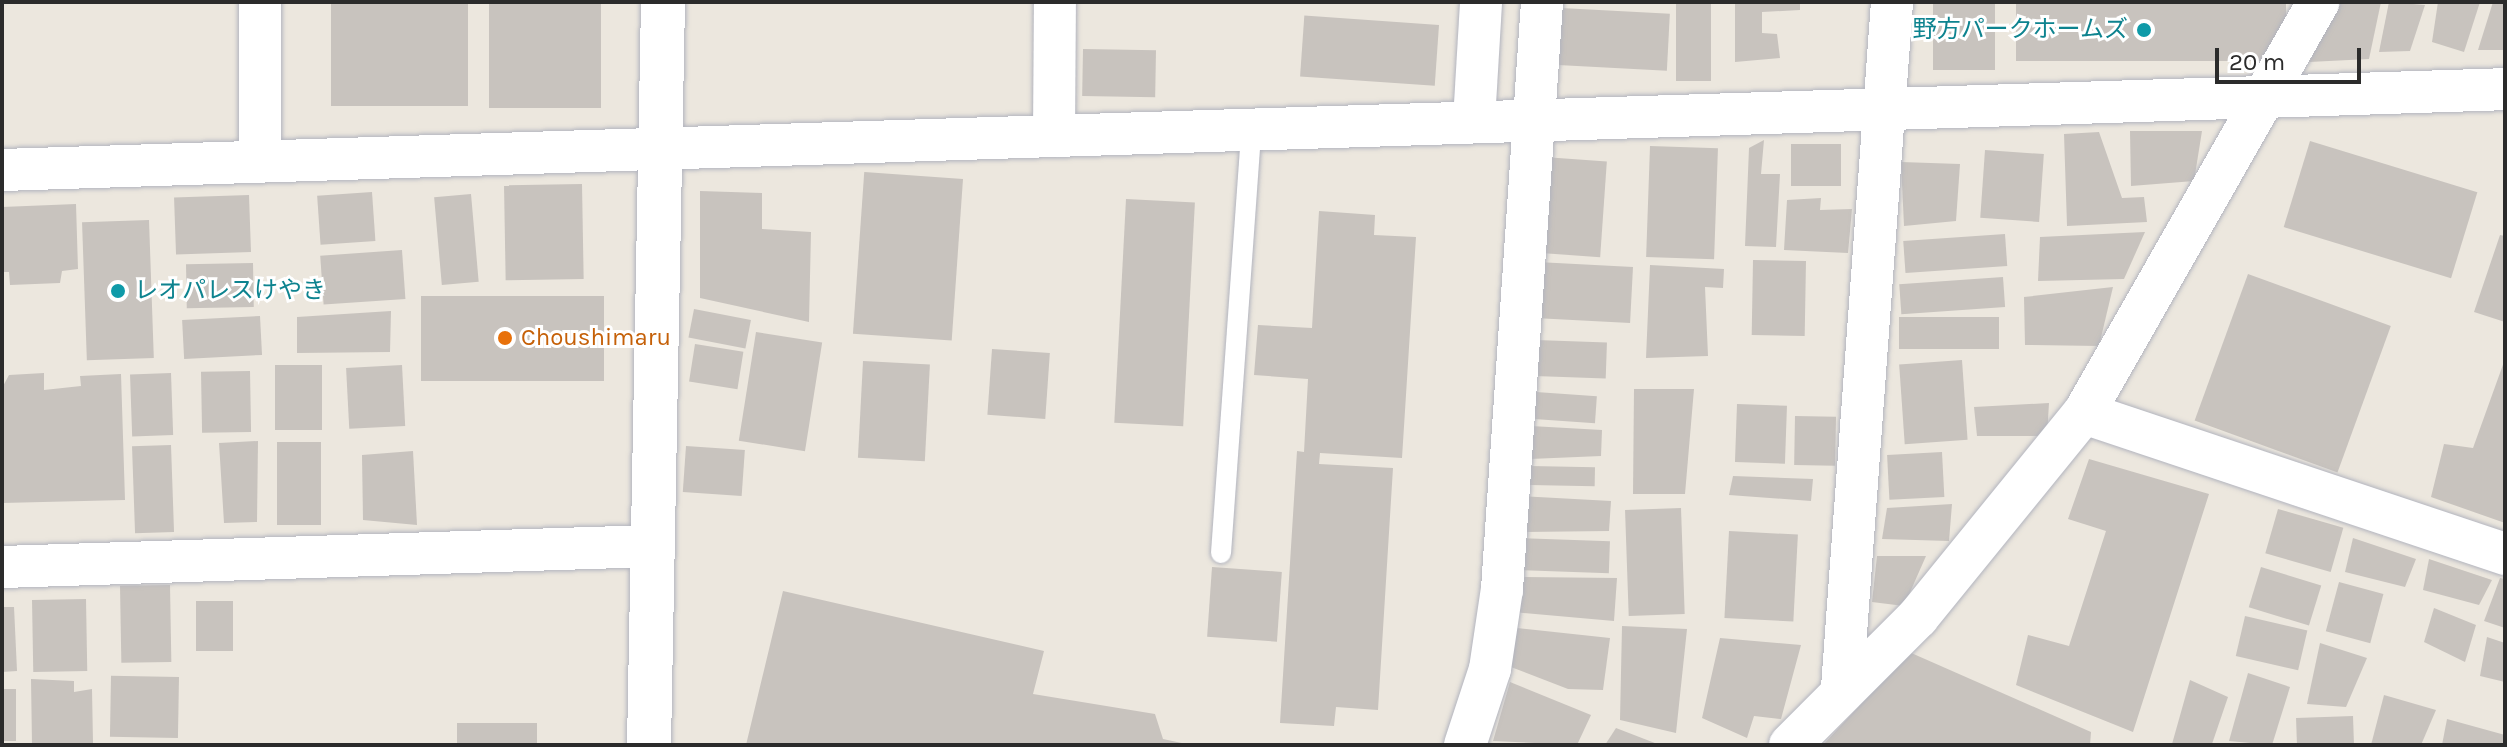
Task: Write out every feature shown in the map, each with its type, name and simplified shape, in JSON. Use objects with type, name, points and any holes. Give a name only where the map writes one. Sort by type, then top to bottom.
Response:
[{"type":"street","points":[[260,2],[260,159]]},
{"type":"street","points":[[649,745],[663,2]]},
{"type":"street","points":[[1054,136],[1055,2]]},
{"type":"street","points":[[1474,121],[1481,2]]},
{"type":"street","points":[[1465,745],[1490,669],[1502,589],[1542,2]]},
{"type":"street","points":[[1842,688],[1892,2]]},
{"type":"street","points":[[1790,745],[1842,688],[1918,617],[2084,413],[2266,99],[2318,2]]},
{"type":"street","points":[[2,170],[260,159],[1251,132],[1533,118],[2266,99],[2505,89]]},
{"type":"street","points":[[2084,413],[2505,554]]},
{"type":"street","points":[[2,567],[652,546]]},
{"type":"lane","points":[[1221,553],[1251,132]]},
{"type":"building","points":[[331,2],[468,2],[468,106],[331,106]]},
{"type":"building","points":[[489,2],[601,2],[601,108],[489,108]]},
{"type":"building","points":[[1676,2],[1711,2],[1711,81],[1676,81]]},
{"type":"building","points":[[1735,2],[1800,2],[1800,10],[1762,12],[1762,33],[1777,34],[1780,58],[1735,62]]},
{"type":"building","points":[[1933,2],[1995,2],[1995,70],[1933,70]]},
{"type":"building","name":"野方パークホームズ","points":[[2016,2],[2286,2],[2286,61],[2016,61]]},
{"type":"building","points":[[2340,2],[2381,2],[2369,59],[2309,62]]},
{"type":"building","points":[[2389,2],[2425,5],[2410,51],[2379,52]]},
{"type":"building","points":[[2438,2],[2480,2],[2464,52],[2432,42]]},
{"type":"building","points":[[2493,2],[2505,2],[2505,50],[2478,50]]},
{"type":"building","points":[[1561,8],[1670,14],[1667,71],[1558,65]]},
{"type":"building","points":[[1304,16],[1439,25],[1435,86],[1300,76]]},
{"type":"building","points":[[1083,49],[1156,50],[1155,97],[1082,96]]},
{"type":"building","points":[[2130,131],[2202,131],[2194,181],[2131,186]]},
{"type":"building","points":[[2099,132],[2122,198],[2144,197],[2147,222],[2067,226],[2064,134]]},
{"type":"building","points":[[1764,140],[1761,174],[1780,174],[1776,247],[1745,246],[1749,148]]},
{"type":"building","points":[[2310,141],[2477,192],[2451,278],[2284,227]]},
{"type":"building","points":[[1791,144],[1841,144],[1841,186],[1791,186]]},
{"type":"building","points":[[1650,146],[1718,148],[1714,259],[1646,257]]},
{"type":"building","points":[[1985,150],[2044,154],[2039,222],[1980,218]]},
{"type":"building","points":[[1544,157],[1607,161],[1600,257],[1537,253]]},
{"type":"building","points":[[1901,162],[1960,164],[1956,221],[1904,226]]},
{"type":"building","points":[[864,172],[963,179],[952,341],[853,334]]},
{"type":"building","points":[[582,184],[584,279],[506,280],[504,185]]},
{"type":"building","points":[[700,191],[762,193],[762,229],[811,232],[809,322],[700,298]]},
{"type":"building","points":[[372,192],[375,241],[321,245],[317,196]]},
{"type":"building","points":[[471,194],[479,282],[442,285],[434,197]]},
{"type":"building","points":[[249,195],[251,252],[176,255],[174,198]]},
{"type":"building","points":[[1821,198],[1820,210],[1852,209],[1848,253],[1784,250],[1787,200]]},
{"type":"building","points":[[1126,199],[1195,203],[1183,426],[1114,423]]},
{"type":"building","name":"レオパレスけやき","points":[[76,204],[78,269],[62,271],[60,283],[10,285],[9,272],[2,272],[2,207]]},
{"type":"building","points":[[1319,211],[1375,215],[1374,235],[1416,237],[1402,458],[1320,453],[1319,464],[1393,468],[1378,710],[1336,707],[1334,726],[1280,723],[1297,451],[1304,452],[1308,379],[1254,375],[1258,325],[1312,328]]},
{"type":"building","name":"レオパレスけやき","points":[[149,220],[154,358],[87,360],[82,222]]},
{"type":"building","points":[[2145,232],[2124,279],[2038,281],[2040,237]]},
{"type":"building","points":[[2005,234],[2007,266],[1905,273],[1903,241]]},
{"type":"building","points":[[2500,235],[2505,236],[2505,322],[2474,312]]},
{"type":"building","points":[[402,250],[405,299],[324,305],[320,256]]},
{"type":"building","points":[[1753,260],[1806,261],[1805,336],[1752,335]]},
{"type":"building","points":[[1542,262],[1633,267],[1630,323],[1539,318]]},
{"type":"building","points":[[253,263],[254,307],[187,308],[186,264]]},
{"type":"building","points":[[1650,265],[1724,269],[1723,288],[1705,287],[1708,356],[1646,358]]},
{"type":"building","points":[[2248,274],[2391,326],[2337,473],[2195,421]]},
{"type":"building","points":[[2003,277],[2005,307],[1901,314],[1899,284]]},
{"type":"building","points":[[2113,287],[2099,346],[2025,345],[2024,297]]},
{"type":"building","points":[[421,296],[604,296],[604,381],[421,381]]},
{"type":"building","points":[[694,309],[751,320],[745,349],[688,337]]},
{"type":"building","points":[[391,311],[390,352],[297,353],[297,317]]},
{"type":"building","points":[[260,316],[262,355],[184,359],[182,320]]},
{"type":"building","points":[[1899,317],[1999,317],[1999,349],[1899,349]]},
{"type":"building","points":[[756,332],[822,342],[805,451],[739,441]]},
{"type":"building","points":[[1536,340],[1607,342],[1606,378],[1535,376]]},
{"type":"building","points":[[695,344],[743,352],[737,389],[689,382]]},
{"type":"building","points":[[992,349],[1050,353],[1045,419],[987,415]]},
{"type":"building","points":[[2505,359],[2505,523],[2431,497],[2444,444],[2473,448]]},
{"type":"building","points":[[1962,360],[1968,440],[1905,444],[1899,364]]},
{"type":"building","points":[[863,361],[930,365],[925,461],[858,458]]},
{"type":"building","points":[[275,365],[322,365],[322,430],[275,430]]},
{"type":"building","points":[[402,365],[405,426],[349,429],[346,368]]},
{"type":"building","points":[[250,371],[251,432],[202,433],[201,372]]},
{"type":"building","points":[[44,373],[44,390],[81,386],[80,376],[121,374],[125,500],[2,503],[2,388],[9,375]]},
{"type":"building","points":[[171,373],[173,435],[132,436],[130,374]]},
{"type":"building","points":[[1634,389],[1694,389],[1685,494],[1633,494]]},
{"type":"building","points":[[1536,392],[1597,396],[1595,423],[1534,419]]},
{"type":"building","points":[[2049,403],[2047,436],[1977,436],[1974,407]]},
{"type":"building","points":[[1737,404],[1787,406],[1785,464],[1735,462]]},
{"type":"building","points":[[1795,416],[1836,417],[1835,466],[1794,465]]},
{"type":"building","points":[[1531,426],[1602,430],[1601,456],[1530,459]]},
{"type":"building","points":[[258,441],[257,522],[224,523],[219,443]]},
{"type":"building","points":[[277,442],[321,442],[321,525],[277,525]]},
{"type":"building","points":[[171,445],[174,532],[135,533],[132,446]]},
{"type":"building","points":[[686,446],[745,450],[742,496],[683,492]]},
{"type":"building","points":[[413,451],[417,525],[363,520],[362,455]]},
{"type":"building","points":[[1942,452],[1944,497],[1889,500],[1887,455]]},
{"type":"building","points":[[2089,459],[2209,494],[2133,732],[2016,685],[2028,635],[2069,646],[2106,531],[2068,519]]},
{"type":"building","points":[[1530,466],[1595,467],[1595,486],[1530,485]]},
{"type":"building","points":[[1733,476],[1813,479],[1811,501],[1729,495]]},
{"type":"building","points":[[1521,496],[1611,501],[1609,531],[1517,532]]},
{"type":"building","points":[[1952,504],[1949,541],[1882,539],[1887,508]]},
{"type":"building","points":[[1681,508],[1685,614],[1629,616],[1625,510]]},
{"type":"building","points":[[2278,509],[2343,528],[2331,572],[2265,553]]},
{"type":"building","points":[[1729,531],[1798,535],[1793,621],[1724,618]]},
{"type":"building","points":[[1516,538],[1610,541],[1609,573],[1515,570]]},
{"type":"building","points":[[2353,538],[2416,559],[2405,587],[2345,572]]},
{"type":"building","points":[[1877,556],[1926,556],[1904,606],[1872,602]]},
{"type":"building","points":[[2429,559],[2492,580],[2479,605],[2423,590]]},
{"type":"building","points":[[1212,567],[1282,572],[1277,642],[1207,637]]},
{"type":"building","points":[[2261,567],[2321,585],[2309,626],[2249,607]]},
{"type":"building","points":[[1513,577],[1617,578],[1614,621],[1513,612]]},
{"type":"building","points":[[2500,578],[2505,579],[2505,628],[2484,621]]},
{"type":"building","points":[[2339,582],[2383,594],[2370,643],[2326,631]]},
{"type":"building","points":[[170,585],[171,662],[121,663],[120,586]]},
{"type":"building","points":[[783,591],[1044,651],[1033,694],[1155,714],[1163,739],[1191,745],[746,745]]},
{"type":"building","points":[[86,599],[87,671],[33,672],[32,600]]},
{"type":"building","points":[[196,601],[233,601],[233,651],[196,651]]},
{"type":"building","points":[[2,607],[14,607],[17,671],[2,672]]},
{"type":"building","points":[[2434,608],[2476,625],[2465,662],[2424,642]]},
{"type":"building","points":[[2245,616],[2307,630],[2298,670],[2236,656]]},
{"type":"building","points":[[1622,626],[1687,629],[1676,733],[1620,720]]},
{"type":"building","points":[[1517,628],[1610,638],[1603,690],[1568,689],[1511,667]]},
{"type":"building","points":[[2487,637],[2505,643],[2505,682],[2480,676]]},
{"type":"building","points":[[1720,638],[1801,645],[1781,719],[1754,716],[1747,738],[1702,718]]},
{"type":"building","points":[[2320,643],[2367,658],[2346,707],[2307,704]]},
{"type":"building","points":[[1909,652],[2091,732],[2090,745],[1823,745]]},
{"type":"building","points":[[2248,673],[2290,687],[2272,745],[2229,741]]},
{"type":"building","points":[[111,676],[179,677],[178,738],[110,737]]},
{"type":"building","points":[[31,679],[74,681],[74,692],[92,689],[93,743],[32,745]]},
{"type":"building","points":[[2190,680],[2228,697],[2212,744],[2172,744]]},
{"type":"building","points":[[1510,682],[1591,715],[1577,745],[1493,741]]},
{"type":"building","points":[[2,689],[16,689],[16,741],[2,741]]},
{"type":"building","points":[[2384,695],[2436,710],[2421,745],[2371,745]]},
{"type":"building","points":[[2353,716],[2354,745],[2297,745],[2296,718]]},
{"type":"building","points":[[2447,719],[2505,735],[2505,745],[2442,745]]},
{"type":"building","points":[[457,723],[537,723],[537,745],[457,745]]},
{"type":"building","points":[[1616,728],[1660,745],[1605,745]]},
{"type":"place","name":"野方パークホームズ","points":[[2144,30]]},
{"type":"place","name":"レオパレスけやき","points":[[118,291]]},
{"type":"place","name":"Choushimaru","points":[[505,338]]}]
